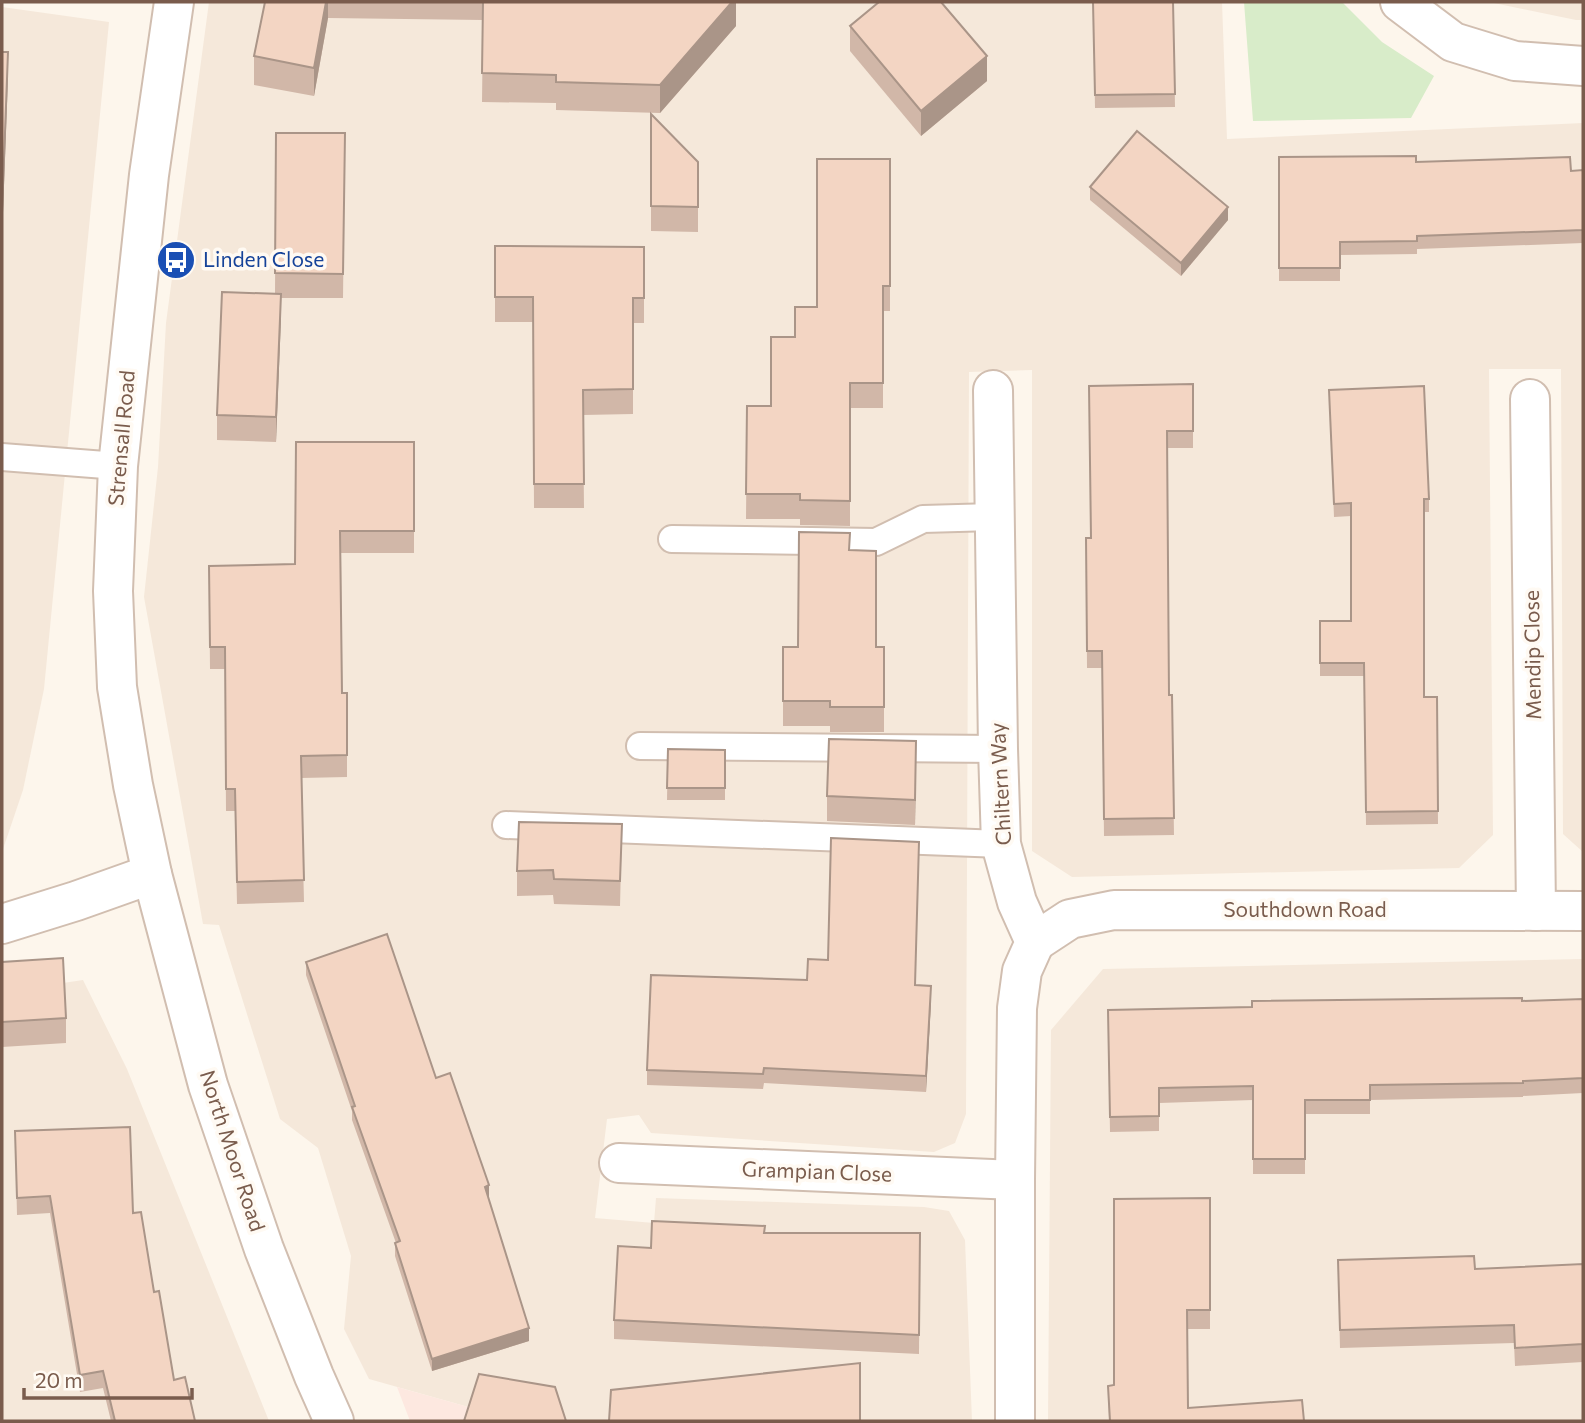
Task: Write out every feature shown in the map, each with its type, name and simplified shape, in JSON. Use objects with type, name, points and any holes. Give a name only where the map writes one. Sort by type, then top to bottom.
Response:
[{"type":"street","name":"Strensall Road","points":[[152,874],[133,785],[117,687],[113,591],[118,466],[146,201],[174,2]]},
{"type":"street","points":[[1400,2],[1453,42],[1516,61],[1583,66]]},
{"type":"street","name":"Chiltern Way","points":[[993,390],[993,517],[1002,844],[1017,902],[1035,942]]},
{"type":"street","name":"Mendip Close","points":[[1530,399],[1536,911]]},
{"type":"street","points":[[2,924],[152,874]]},
{"type":"street","name":"North Moor Road","points":[[152,874],[212,1098],[264,1249],[334,1421]]},
{"type":"street","name":"Southdown Road","points":[[1035,942],[1070,919],[1114,910],[1583,911]]},
{"type":"street","points":[[1015,1421],[1017,1007],[1022,971],[1035,942]]},
{"type":"street","name":"Grampian Close","points":[[619,1163],[1015,1180]]},
{"type":"lane","points":[[2,457],[118,466]]},
{"type":"lane","points":[[672,539],[876,542],[923,519],[993,517]]},
{"type":"lane","points":[[640,746],[998,749]]},
{"type":"lane","points":[[506,825],[1002,844]]},
{"type":"shaded area","points":[[209,2],[1222,2],[1227,139],[1583,123],[1583,852],[1563,834],[1561,369],[1489,369],[1493,835],[1459,868],[1072,877],[1032,851],[1032,370],[969,372],[966,1114],[955,1143],[934,1152],[651,1133],[639,1115],[607,1119],[595,1218],[654,1223],[656,1198],[924,1207],[949,1211],[965,1240],[972,1421],[744,1421],[743,1406],[600,1421],[548,1421],[479,1410],[369,1379],[344,1329],[351,1256],[318,1148],[280,1119],[219,925],[203,924],[144,597],[158,467],[166,323]]},
{"type":"shaded area","points":[[1489,2],[1583,2],[1583,20],[1576,20]]},
{"type":"shaded area","points":[[2,7],[109,22],[44,689],[23,790],[2,852]]},
{"type":"shaded area","points":[[1583,959],[1583,1421],[1048,1421],[1051,1030],[1103,969]]},
{"type":"shaded area","points":[[83,980],[127,1069],[269,1421],[2,1421],[2,987]]},
{"type":"shaded area","points":[[397,1387],[479,1410],[548,1421],[410,1421]]},
{"type":"green space","points":[[1244,2],[1342,2],[1382,42],[1434,76],[1411,118],[1253,121]]},
{"type":"building","points":[[265,2],[326,2],[314,68],[254,56]]},
{"type":"building","points":[[483,2],[732,2],[660,85],[556,82],[556,75],[482,73]]},
{"type":"building","points":[[879,2],[941,2],[987,56],[921,111],[850,26]]},
{"type":"building","points":[[1093,2],[1173,2],[1175,94],[1095,95]]},
{"type":"building","points":[[2,52],[8,52],[2,213]]},
{"type":"building","points":[[651,114],[698,162],[698,207],[651,206]]},
{"type":"building","points":[[1137,131],[1228,207],[1181,263],[1090,187]]},
{"type":"building","points":[[276,133],[345,133],[343,274],[275,273]]},
{"type":"building","points":[[1416,156],[1416,162],[1570,157],[1571,171],[1583,170],[1583,230],[1417,236],[1417,241],[1340,242],[1340,268],[1279,268],[1279,157]]},
{"type":"building","points":[[817,159],[890,159],[890,286],[883,286],[883,383],[850,383],[850,501],[800,500],[800,494],[746,494],[747,406],[771,406],[771,337],[795,337],[795,307],[817,307]]},
{"type":"building","points":[[495,246],[644,247],[644,298],[633,298],[633,389],[583,390],[584,484],[534,484],[533,297],[495,297]]},
{"type":"building","points":[[222,292],[281,294],[276,417],[217,415]]},
{"type":"building","points":[[1193,384],[1193,431],[1167,431],[1169,695],[1172,695],[1174,818],[1104,819],[1102,651],[1087,651],[1086,538],[1091,538],[1089,386]]},
{"type":"building","points":[[1424,386],[1429,499],[1424,499],[1424,697],[1437,697],[1438,811],[1366,812],[1364,663],[1320,663],[1320,621],[1351,621],[1351,503],[1334,504],[1329,390]]},
{"type":"building","points":[[296,442],[414,442],[414,531],[340,531],[342,693],[347,693],[347,755],[301,756],[304,880],[237,882],[235,789],[226,789],[225,647],[210,647],[209,566],[295,564]]},
{"type":"building","points":[[799,532],[850,533],[849,550],[876,551],[876,647],[884,647],[884,707],[830,707],[830,701],[783,701],[783,647],[798,647]]},
{"type":"building","points":[[829,739],[916,741],[915,800],[827,796]]},
{"type":"building","points":[[668,749],[725,750],[725,788],[667,788]]},
{"type":"building","points":[[519,822],[622,824],[620,881],[554,879],[553,870],[517,871]]},
{"type":"building","points":[[831,838],[919,842],[915,985],[931,986],[926,1076],[764,1068],[763,1074],[647,1070],[651,975],[807,980],[808,959],[828,960]]},
{"type":"building","points":[[387,934],[436,1078],[450,1073],[489,1185],[485,1187],[529,1328],[432,1359],[395,1243],[400,1241],[352,1107],[355,1106],[306,962]]},
{"type":"building","points":[[63,958],[66,1018],[2,1022],[2,962]]},
{"type":"building","points":[[1522,998],[1522,1001],[1583,999],[1583,1078],[1523,1083],[1370,1085],[1370,1100],[1305,1100],[1305,1159],[1253,1159],[1253,1086],[1159,1088],[1159,1116],[1110,1117],[1108,1010],[1252,1007],[1252,1001]]},
{"type":"building","points":[[130,1127],[133,1213],[141,1212],[154,1292],[159,1291],[174,1380],[185,1377],[195,1421],[115,1421],[103,1371],[80,1375],[50,1196],[17,1198],[15,1131]]},
{"type":"building","points":[[1210,1198],[1210,1310],[1187,1310],[1188,1408],[1302,1400],[1304,1421],[1110,1421],[1108,1386],[1114,1385],[1114,1199]]},
{"type":"building","points":[[652,1221],[765,1226],[764,1233],[920,1233],[919,1335],[614,1320],[618,1246],[651,1248]]},
{"type":"building","points":[[1474,1256],[1475,1269],[1583,1264],[1583,1344],[1515,1348],[1514,1325],[1340,1330],[1338,1260]]},
{"type":"building","points":[[860,1363],[860,1421],[609,1421],[611,1390]]},
{"type":"building","points":[[479,1374],[555,1387],[566,1421],[464,1421]]},
{"type":"place","name":"Linden Close","points":[[176,260]]}]
